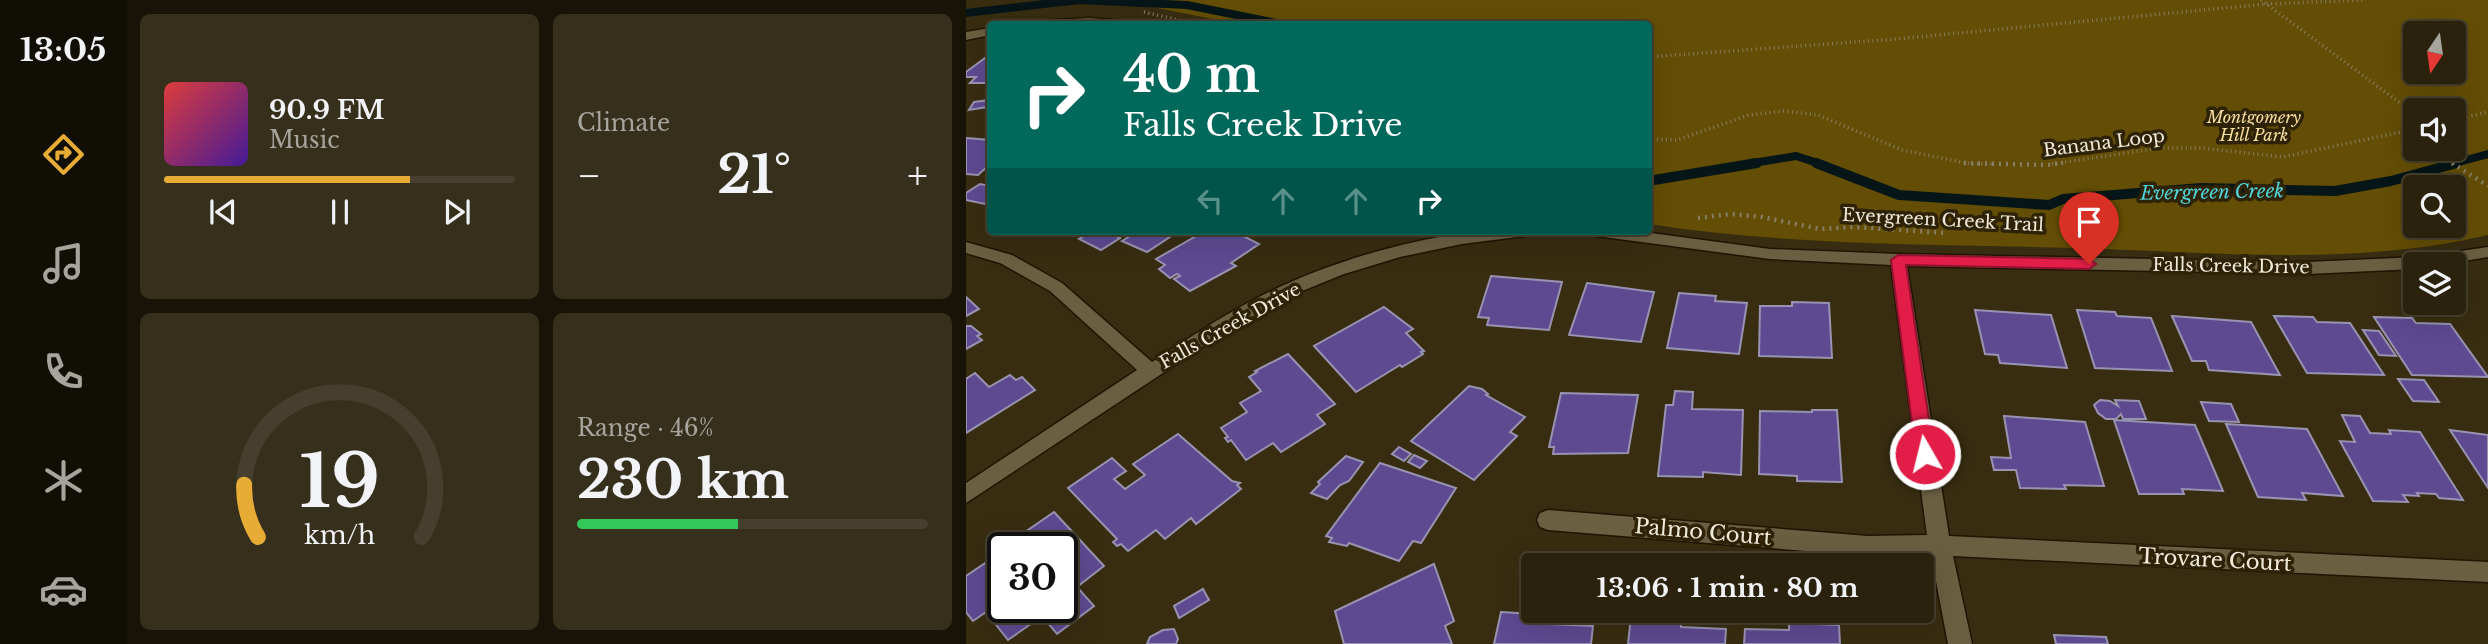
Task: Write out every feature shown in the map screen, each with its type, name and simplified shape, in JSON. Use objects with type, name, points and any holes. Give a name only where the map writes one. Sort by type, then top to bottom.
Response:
[{"type":"street","points":[[966,36],[987,32]]},
{"type":"street","name":"Falls Creek Drive","points":[[966,494],[1150,372],[1280,294],[1350,266],[1412,247],[1474,235]]},
{"type":"street","name":"Falls Creek Drive","points":[[1626,235],[1770,254],[1898,260],[2307,268],[2420,263],[2488,251]]},
{"type":"street","points":[[966,247],[1006,259],[1056,287],[1150,372]]},
{"type":"street","points":[[1898,260],[1932,508],[1960,644]]},
{"type":"street","name":"Palmo Court","points":[[1548,520],[1867,546],[1941,545]]},
{"type":"street","name":"Trovare Court","points":[[1941,545],[2016,551],[2488,572]]},
{"type":"path","points":[[2261,0],[2403,105]]},
{"type":"path","points":[[1652,57],[1896,38],[2267,4],[2364,0]]},
{"type":"path","name":"Banana Loop","points":[[1652,139],[1677,140],[1749,115],[1784,111],[1818,115],[1902,150],[1971,164],[2047,165],[2160,148],[2202,148],[2283,158],[2403,131]]},
{"type":"path","points":[[2466,117],[2488,112]]},
{"type":"path","points":[[2449,161],[2488,186]]},
{"type":"path","name":"Evergreen Creek Trail","points":[[1694,218],[1731,214],[1762,217],[1820,229],[1951,233]]},
{"type":"green space","name":"Montgomery Hill Park","points":[[1117,0],[2488,0],[2488,235],[2387,251],[2283,255],[1916,244],[1755,236],[1652,224],[1652,21],[1223,21]]},
{"type":"building","points":[[987,58],[987,83],[970,83],[976,77],[966,77],[966,72]]},
{"type":"building","points":[[987,100],[987,107],[969,110],[974,102]]},
{"type":"building","points":[[966,138],[987,140],[987,167],[978,175],[966,174]]},
{"type":"building","points":[[980,184],[987,184],[985,204],[966,200],[966,193]]},
{"type":"building","points":[[1086,235],[1114,235],[1120,238],[1101,250],[1079,239]]},
{"type":"building","points":[[1132,235],[1173,235],[1147,252],[1122,241]]},
{"type":"building","points":[[1198,235],[1242,235],[1259,244],[1231,263],[1236,266],[1190,291],[1174,279],[1180,276],[1177,274],[1170,278],[1159,269],[1165,265],[1156,259]]},
{"type":"building","points":[[1491,276],[1562,282],[1549,330],[1487,325],[1489,318],[1478,317]]},
{"type":"building","points":[[1587,283],[1654,292],[1641,342],[1569,335]]},
{"type":"building","points":[[1679,293],[1716,296],[1715,301],[1747,303],[1739,354],[1667,348]]},
{"type":"building","points":[[966,297],[979,309],[966,316]]},
{"type":"building","points":[[1792,302],[1829,303],[1832,358],[1759,356],[1760,306],[1792,306]]},
{"type":"building","points":[[1384,307],[1413,329],[1406,333],[1424,351],[1402,367],[1400,365],[1356,392],[1314,346]]},
{"type":"building","points":[[1975,310],[2051,315],[2067,368],[2000,363],[1998,355],[1985,354]]},
{"type":"building","points":[[2077,310],[2151,318],[2172,371],[2095,368]]},
{"type":"building","points":[[2172,316],[2251,322],[2280,375],[2209,370],[2206,361],[2192,361]]},
{"type":"building","points":[[2274,316],[2313,317],[2317,322],[2350,323],[2384,375],[2307,373]]},
{"type":"building","points":[[2374,317],[2412,318],[2416,323],[2450,324],[2488,377],[2412,375]]},
{"type":"building","points":[[966,326],[971,326],[981,334],[977,336],[982,340],[966,349]]},
{"type":"building","points":[[2363,330],[2379,331],[2396,356],[2379,355]]},
{"type":"building","points":[[1288,354],[1335,404],[1317,415],[1325,424],[1281,452],[1273,443],[1246,460],[1231,440],[1228,442],[1225,438],[1228,437],[1221,428],[1247,412],[1240,403],[1261,391],[1249,377],[1257,372],[1255,371]]},
{"type":"building","points":[[975,373],[989,387],[1010,375],[1016,380],[1022,377],[1035,390],[966,433],[966,379]]},
{"type":"building","points":[[2398,379],[2424,380],[2439,402],[2413,401]]},
{"type":"building","points":[[1469,386],[1482,389],[1488,394],[1486,395],[1525,417],[1510,432],[1517,436],[1474,480],[1411,441]]},
{"type":"building","points":[[1675,391],[1693,392],[1692,409],[1743,410],[1741,475],[1703,472],[1703,477],[1658,476],[1666,405],[1673,405]]},
{"type":"building","points":[[1561,393],[1638,395],[1628,453],[1553,454],[1554,447],[1549,447]]},
{"type":"building","points":[[2100,400],[2110,401],[2118,406],[2115,400],[2139,401],[2146,419],[2123,419],[2121,414],[2116,419],[2106,419],[2098,413],[2094,405]]},
{"type":"building","points":[[2201,402],[2231,404],[2239,422],[2209,421]]},
{"type":"building","points":[[1837,410],[1842,482],[1797,481],[1797,476],[1759,474],[1760,411]]},
{"type":"building","points":[[2342,415],[2360,416],[2370,433],[2391,434],[2389,430],[2420,432],[2463,500],[2417,493],[2419,496],[2403,495],[2408,502],[2373,501],[2340,441],[2355,442]]},
{"type":"building","points":[[2004,416],[2085,422],[2104,486],[2020,488],[2016,470],[1994,470],[1991,457],[2011,458]]},
{"type":"building","points":[[2114,420],[2195,425],[2223,491],[2182,489],[2184,494],[2139,494]]},
{"type":"building","points":[[2226,424],[2307,429],[2343,496],[2302,493],[2306,500],[2258,497]]},
{"type":"building","points":[[2450,430],[2488,435],[2488,488]]},
{"type":"building","points":[[1178,434],[1232,481],[1240,483],[1237,485],[1241,489],[1196,524],[1191,518],[1165,539],[1156,530],[1128,551],[1121,544],[1117,546],[1113,542],[1117,539],[1068,488],[1112,458],[1126,471],[1114,479],[1125,489],[1145,475],[1133,464]]},
{"type":"building","points":[[1399,447],[1411,454],[1404,461],[1392,454]]},
{"type":"building","points":[[1414,455],[1427,461],[1420,468],[1408,462]]},
{"type":"building","points":[[1346,456],[1363,462],[1349,481],[1340,485],[1327,499],[1311,493],[1320,484],[1318,482]]},
{"type":"building","points":[[1380,463],[1456,488],[1421,543],[1413,541],[1399,561],[1349,543],[1347,546],[1329,542],[1332,538],[1326,536]]},
{"type":"building","points":[[1054,512],[1073,532],[1025,532]]},
{"type":"building","points":[[1078,538],[1104,566],[1078,586]]},
{"type":"building","points":[[987,562],[987,613],[973,621],[966,612],[966,576]]},
{"type":"building","points":[[1434,564],[1454,621],[1445,626],[1452,644],[1344,644],[1335,611]]},
{"type":"building","points":[[1078,588],[1094,606],[1078,618]]},
{"type":"building","points":[[1203,589],[1209,600],[1179,618],[1174,606]]},
{"type":"building","points":[[1501,612],[1521,613],[1521,623],[1593,626],[1591,644],[1494,644]]},
{"type":"building","points":[[995,623],[1032,623],[1008,640]]},
{"type":"building","points":[[1048,623],[1072,623],[1057,634]]},
{"type":"building","points":[[1630,623],[1682,623],[1681,627],[1726,629],[1725,644],[1628,644]]},
{"type":"building","points":[[1789,623],[1839,625],[1840,644],[1744,644],[1745,629],[1789,630]]},
{"type":"building","points":[[1174,629],[1178,639],[1176,644],[1147,644],[1150,637],[1163,630]]},
{"type":"building","points":[[2054,635],[2106,637],[2108,644],[2056,644]]},
{"type":"waterway","name":"Evergreen Creek","points":[[966,13],[1079,0],[1187,5],[1266,21]]},
{"type":"waterway","name":"Evergreen Creek","points":[[2451,164],[2488,154]]},
{"type":"waterway","name":"Evergreen Creek","points":[[1747,164],[1796,156],[1821,164]]},
{"type":"waterway","name":"Evergreen Creek","points":[[1652,180],[1757,163]]},
{"type":"waterway","name":"Evergreen Creek","points":[[1816,163],[1899,195],[2049,205],[2063,199],[2201,188],[2335,191],[2391,181],[2457,163]]},
{"type":"route","points":[[1925,454],[1898,260],[2089,264]]}]
